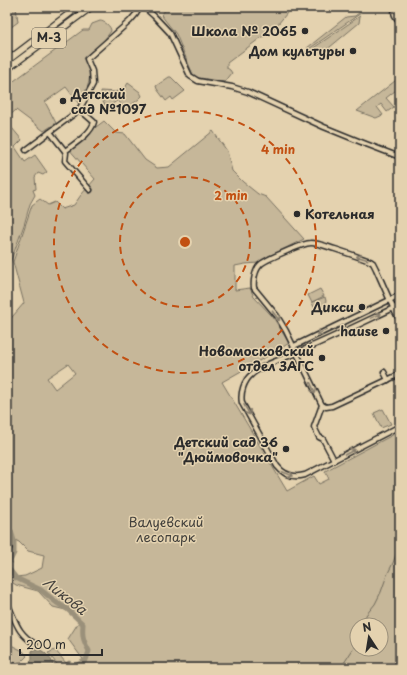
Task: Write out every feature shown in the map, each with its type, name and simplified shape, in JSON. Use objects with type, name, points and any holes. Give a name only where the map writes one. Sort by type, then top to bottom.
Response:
[{"type":"highway","name":"М-3","points":[[7,61],[78,7]]},
{"type":"highway","name":"М-3","points":[[7,69],[91,7]]},
{"type":"street","points":[[26,150],[79,109],[93,84],[92,71],[87,59],[130,21],[140,7]]},
{"type":"street","points":[[144,7],[170,33],[190,76],[194,79],[248,92],[324,127],[400,157]]},
{"type":"street","points":[[397,7],[394,10],[394,13],[400,21]]},
{"type":"street","points":[[65,151],[91,130],[94,124],[94,122],[79,109]]},
{"type":"street","points":[[50,132],[65,151],[66,161],[90,190]]},
{"type":"street","points":[[334,460],[323,439],[319,437],[314,427],[322,405],[286,331],[277,316],[254,288],[256,271],[260,264],[267,260],[309,243],[321,244],[370,261],[376,269],[400,321]]},
{"type":"street","points":[[294,346],[400,295]]},
{"type":"street","points":[[400,305],[297,353],[271,363],[251,374],[247,378],[243,387],[242,397],[242,403],[280,470],[288,475],[298,477],[305,475],[400,426]]},
{"type":"street","points":[[384,372],[388,380]]},
{"type":"street","points":[[322,405],[326,407],[332,406],[400,374]]},
{"type":"street","points":[[7,543],[9,548],[7,550]]},
{"type":"street","points":[[7,604],[22,635],[35,644]]},
{"type":"green space","points":[[7,7],[16,7],[18,22],[7,30]]},
{"type":"green space","points":[[168,7],[292,7],[278,24],[267,34],[227,63],[227,68],[232,73],[225,82],[194,77],[176,34],[161,15]]},
{"type":"green space","points":[[360,12],[361,13],[309,49],[307,48],[346,17],[355,16]]},
{"type":"green space","points":[[360,16],[359,23],[324,52],[312,49]]},
{"type":"green space","points":[[100,21],[107,24],[111,31],[102,43],[83,58],[87,64],[90,76],[86,91],[79,104],[66,87],[45,102],[56,123],[44,131],[16,110],[7,118],[7,86],[83,30],[89,30],[92,24]]},
{"type":"green space","points":[[171,77],[185,91],[173,100],[171,97],[166,101],[156,86]]},
{"type":"green space","points":[[400,77],[400,87],[386,98],[394,107],[387,112],[381,104],[377,107],[383,115],[376,118],[357,111]]},
{"type":"green space","points":[[128,83],[140,92],[142,96],[125,110],[118,100],[107,108],[103,102],[101,91],[115,92],[125,88]]},
{"type":"green space","name":"Валуевский лесопарк","points":[[104,121],[116,133],[125,134],[145,160],[157,168],[169,167],[213,131],[227,151],[232,171],[258,194],[266,197],[304,239],[258,263],[235,266],[235,290],[250,288],[254,297],[273,317],[289,343],[222,382],[287,491],[314,476],[319,484],[329,479],[325,471],[400,431],[400,668],[60,668],[48,653],[55,650],[66,663],[69,661],[74,664],[83,665],[85,662],[68,639],[80,620],[70,611],[53,607],[38,591],[16,585],[7,579],[25,576],[42,568],[44,555],[28,551],[19,542],[9,537],[7,534],[7,323],[24,303],[13,262],[32,205],[40,199],[48,205],[55,202],[62,209],[74,205],[95,179],[68,148]],"holes":[[[68,364],[75,373],[55,389],[47,378]]]},
{"type":"green space","points":[[7,122],[22,140],[15,147],[25,162],[35,155],[47,172],[43,175],[38,173],[35,177],[36,189],[33,190],[35,195],[30,204],[10,263],[7,263]]},
{"type":"green space","points":[[320,289],[324,296],[312,302],[325,297],[326,301],[324,306],[316,311],[308,295]]},
{"type":"green space","points":[[383,409],[391,424],[381,428],[374,413]]},
{"type":"green space","points":[[7,643],[23,651],[27,656],[21,662],[12,663],[8,668],[7,668]]},
{"type":"shaded area","points":[[36,648],[47,655],[53,665],[57,666],[58,668],[24,668],[25,665],[28,666],[32,659],[32,651]]},
{"type":"waterway","name":"Ликова","points":[[7,528],[11,531],[14,541],[14,553],[9,563],[9,569],[16,578],[41,590],[67,609],[83,624],[83,638],[89,651],[86,660],[74,667],[75,668]]},
{"type":"waterway","points":[[366,617],[381,592],[400,543]]},
{"type":"waterway","points":[[344,668],[344,663],[349,655]]},
{"type":"place","name":"Школа № 2065","points":[[305,31]]},
{"type":"place","name":"Дом культуры","points":[[353,51]]},
{"type":"place","name":"Детский сад №1097","points":[[63,101]]},
{"type":"place","name":"Котельная","points":[[297,214]]},
{"type":"place","name":"Дикси","points":[[362,307]]},
{"type":"place","name":"hause","points":[[386,331]]},
{"type":"place","name":"Новомосковский отдел ЗАГС","points":[[322,358]]},
{"type":"place","name":"Детский сад 36 \"Дюймовочка\"","points":[[286,449]]}]
